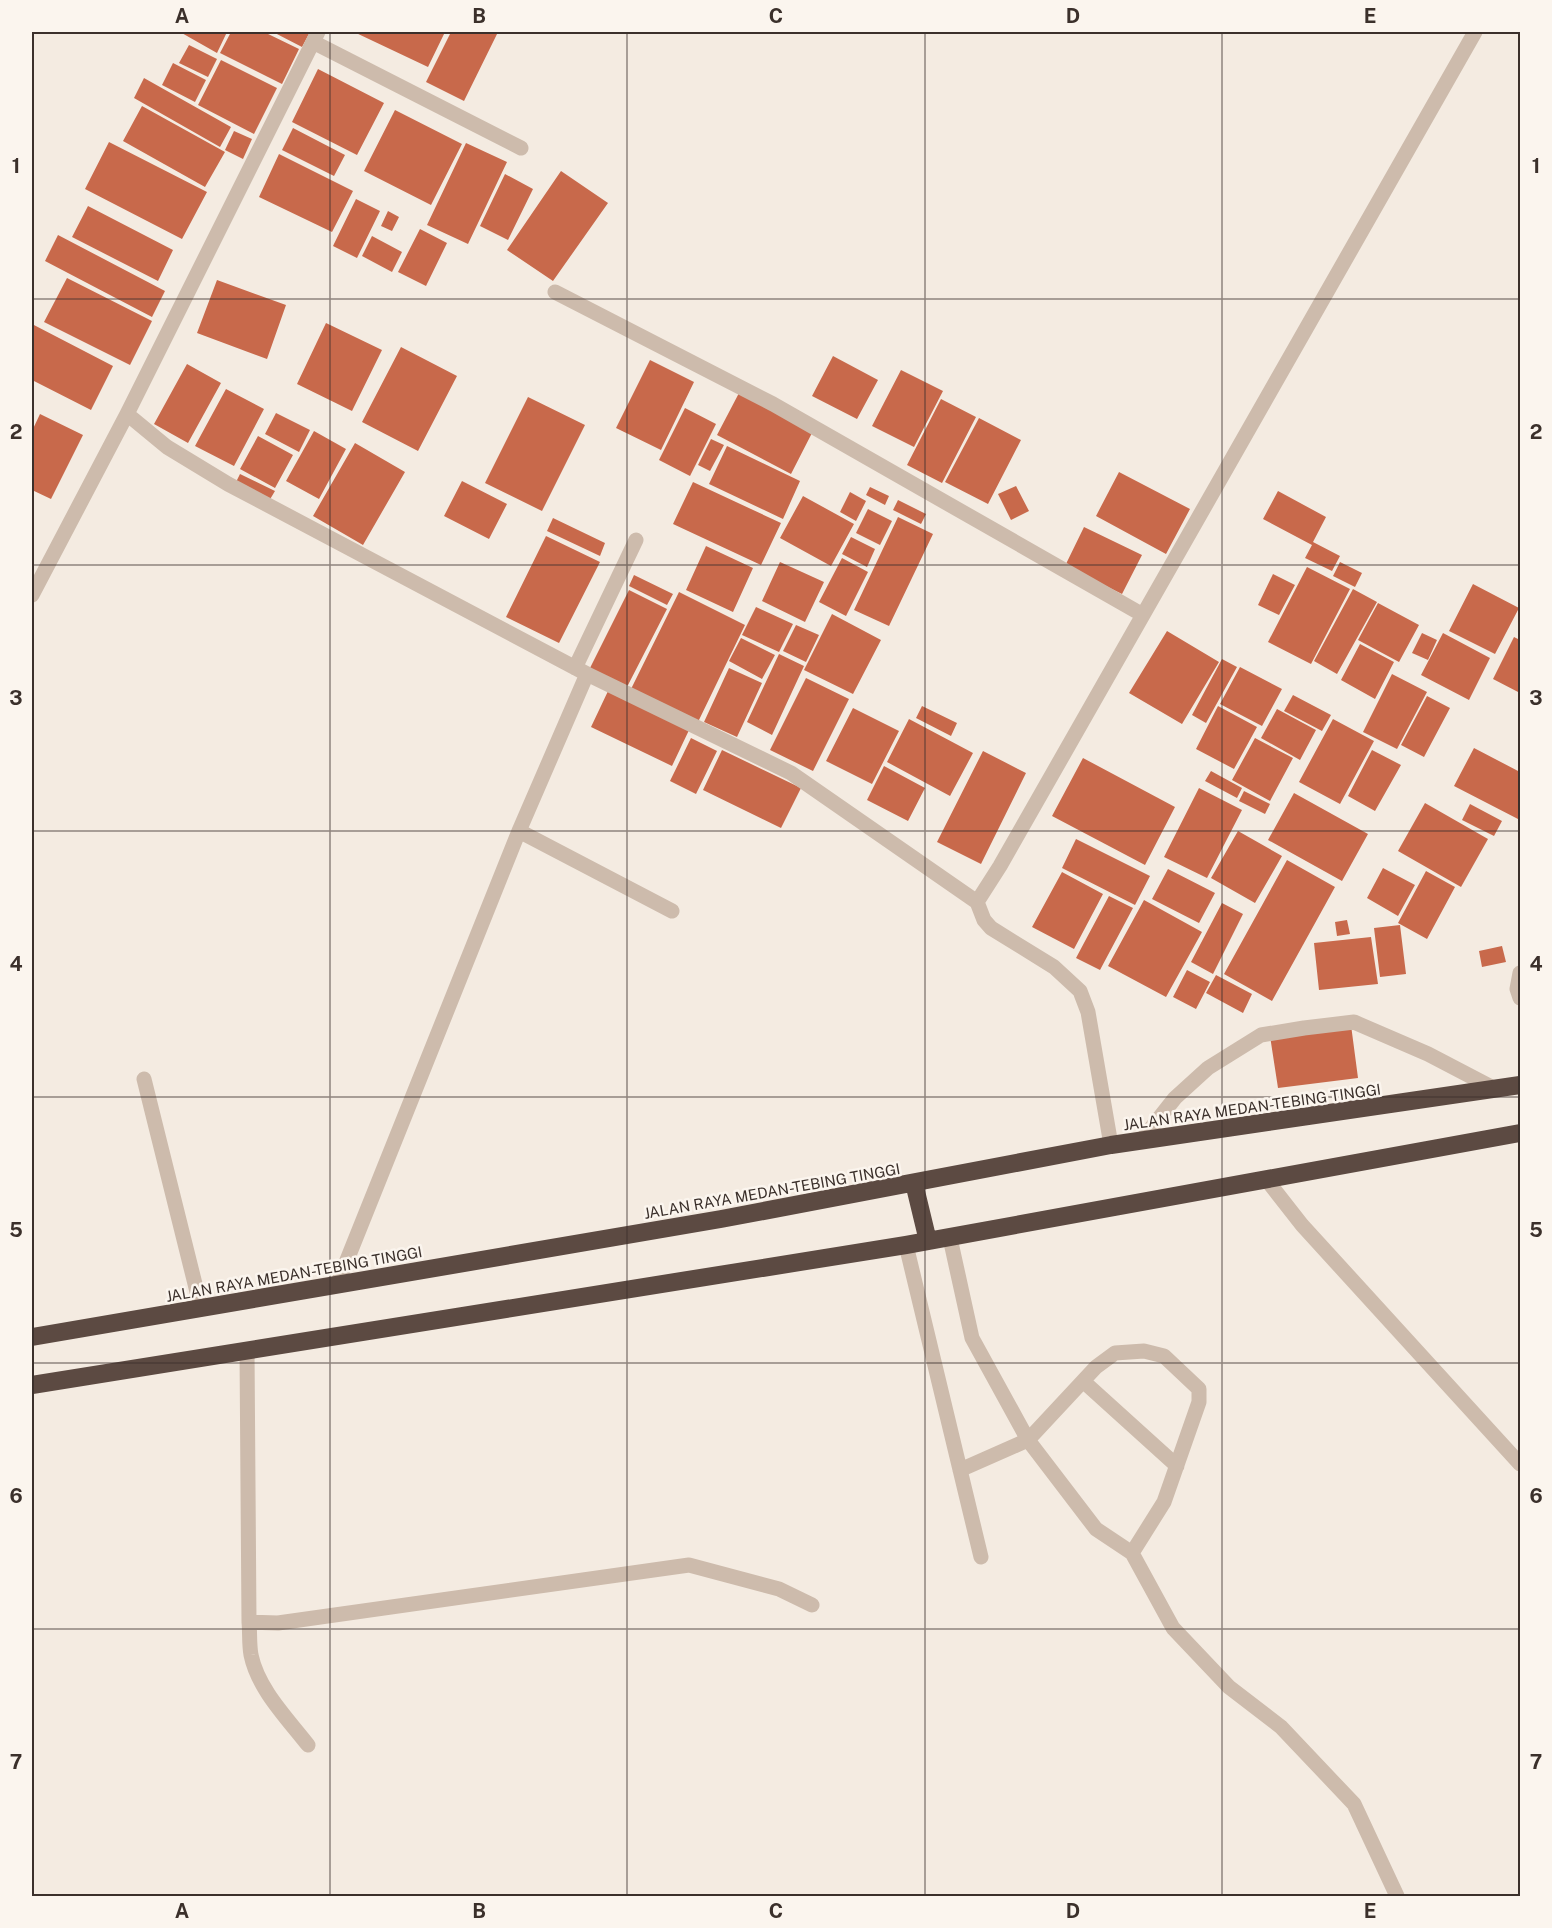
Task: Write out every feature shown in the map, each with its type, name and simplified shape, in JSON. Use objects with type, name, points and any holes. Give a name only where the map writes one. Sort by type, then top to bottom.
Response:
[{"type":"highway","name":"JALAN RAYA MEDAN-TEBING TINGGI","points":[[32,1337],[914,1183],[1111,1145],[1521,1085]]},
{"type":"highway","points":[[32,1385],[950,1238],[1521,1133]]},
{"type":"highway","points":[[914,1183],[928,1241]]},
{"type":"street","points":[[976,902],[1000,866],[1475,32]]},
{"type":"street","points":[[32,596],[315,37],[521,148]]},
{"type":"street","points":[[555,292],[774,404],[1143,615]]},
{"type":"street","points":[[126,414],[167,447],[228,484],[581,671],[791,773],[976,902],[984,920],[992,928],[1054,967],[1080,991],[1089,1012],[1111,1145]]},
{"type":"street","points":[[337,1285],[581,671],[636,540]]},
{"type":"street","points":[[519,831],[672,911]]},
{"type":"street","points":[[1521,973],[1517,989],[1521,998]]},
{"type":"street","points":[[1141,1141],[1175,1098],[1208,1068],[1261,1035],[1304,1028],[1354,1022],[1428,1054],[1495,1089]]},
{"type":"street","points":[[144,1079],[201,1308]]},
{"type":"street","points":[[1266,1179],[1302,1225],[1521,1464]]},
{"type":"street","points":[[950,1238],[972,1338],[1028,1440],[1096,1529],[1132,1553],[1173,1628],[1229,1687],[1281,1727],[1354,1804],[1397,1896]]},
{"type":"street","points":[[906,1245],[981,1557]]},
{"type":"street","points":[[247,1350],[251,1654],[260,1679],[274,1702],[308,1745]]},
{"type":"street","points":[[960,1470],[1028,1440],[1083,1381],[1115,1353],[1144,1351],[1164,1356],[1199,1389],[1199,1402],[1164,1502],[1132,1553]]},
{"type":"street","points":[[1083,1381],[1177,1466]]},
{"type":"street","points":[[249,1622],[278,1623],[689,1565],[779,1589],[812,1605]]},
{"type":"building","points":[[180,32],[227,32],[217,53]]},
{"type":"building","points":[[231,32],[264,32],[299,49],[282,84],[220,53]]},
{"type":"building","points":[[273,32],[310,32],[302,47]]},
{"type":"building","points":[[354,32],[445,32],[428,67]]},
{"type":"building","points":[[451,32],[498,32],[464,101],[426,82]]},
{"type":"building","points":[[189,45],[217,59],[208,77],[179,63]]},
{"type":"building","points":[[221,60],[277,88],[254,134],[198,105]]},
{"type":"building","points":[[173,63],[206,80],[195,102],[162,85]]},
{"type":"building","points":[[318,69],[384,103],[357,155],[292,122]]},
{"type":"building","points":[[144,78],[231,127],[220,147],[134,98]]},
{"type":"building","points":[[142,106],[225,152],[205,187],[123,141]]},
{"type":"building","points":[[395,110],[462,144],[431,205],[364,171]]},
{"type":"building","points":[[293,128],[345,155],[334,176],[282,150]]},
{"type":"building","points":[[234,131],[252,139],[243,159],[225,150]]},
{"type":"building","points":[[109,142],[207,192],[182,239],[85,189]]},
{"type":"building","points":[[466,143],[507,162],[468,244],[427,225]]},
{"type":"building","points":[[279,154],[353,191],[332,232],[259,197]]},
{"type":"building","points":[[561,171],[608,203],[553,281],[507,250]]},
{"type":"building","points":[[505,174],[533,189],[508,240],[480,226]]},
{"type":"building","points":[[356,199],[380,211],[357,258],[333,246]]},
{"type":"building","points":[[88,206],[173,250],[158,281],[72,237]]},
{"type":"building","points":[[388,211],[399,217],[392,231],[381,226]]},
{"type":"building","points":[[420,229],[447,243],[426,286],[398,272]]},
{"type":"building","points":[[58,235],[165,291],[152,317],[45,261]]},
{"type":"building","points":[[372,236],[402,252],[392,272],[362,256]]},
{"type":"building","points":[[67,278],[152,321],[130,365],[44,322]]},
{"type":"building","points":[[217,280],[286,305],[267,359],[197,333]]},
{"type":"building","points":[[326,323],[382,350],[352,411],[297,384]]},
{"type":"building","points":[[32,324],[113,366],[91,410],[32,380]]},
{"type":"building","points":[[401,347],[457,376],[418,451],[362,422]]},
{"type":"building","points":[[833,356],[878,380],[857,419],[812,396]]},
{"type":"building","points":[[650,360],[694,382],[661,450],[616,428]]},
{"type":"building","points":[[187,364],[221,383],[188,443],[154,424]]},
{"type":"building","points":[[901,370],[943,391],[914,447],[872,426]]},
{"type":"building","points":[[226,389],[264,409],[234,466],[195,446]]},
{"type":"building","points":[[739,393],[813,431],[791,474],[717,435]]},
{"type":"building","points":[[528,397],[585,425],[542,511],[485,483]]},
{"type":"building","points":[[941,399],[976,417],[942,483],[907,465]]},
{"type":"building","points":[[685,408],[716,424],[690,476],[659,460]]},
{"type":"building","points":[[276,413],[310,430],[299,452],[265,434]]},
{"type":"building","points":[[40,414],[83,435],[51,499],[32,490],[32,431]]},
{"type":"building","points":[[979,418],[1021,440],[988,504],[945,482]]},
{"type":"building","points":[[314,431],[346,449],[319,499],[286,481]]},
{"type":"building","points":[[258,436],[293,455],[275,488],[240,469]]},
{"type":"building","points":[[711,439],[724,445],[710,471],[698,465]]},
{"type":"building","points":[[355,443],[405,472],[363,545],[313,516]]},
{"type":"building","points":[[727,446],[800,481],[783,519],[709,484]]},
{"type":"building","points":[[1119,472],[1190,509],[1166,554],[1096,516]]},
{"type":"building","points":[[240,474],[275,491],[269,501],[235,484]]},
{"type":"building","points":[[462,481],[507,504],[489,539],[444,516]]},
{"type":"building","points":[[693,482],[781,523],[761,565],[673,524]]},
{"type":"building","points":[[1016,486],[1029,511],[1011,520],[998,494]]},
{"type":"building","points":[[870,487],[889,496],[885,505],[866,495]]},
{"type":"building","points":[[1278,491],[1326,517],[1313,542],[1340,556],[1332,571],[1305,558],[1312,545],[1263,519]]},
{"type":"building","points":[[850,492],[866,501],[856,521],[840,512]]},
{"type":"building","points":[[803,496],[854,524],[831,566],[780,538]]},
{"type":"building","points":[[898,500],[926,514],[921,524],[893,510]]},
{"type":"building","points":[[868,509],[892,521],[880,545],[856,533]]},
{"type":"building","points":[[898,517],[933,534],[889,626],[854,610]]},
{"type":"building","points":[[553,518],[605,543],[600,556],[547,531]]},
{"type":"building","points":[[1084,527],[1142,555],[1122,594],[1065,566]]},
{"type":"building","points":[[546,536],[600,562],[559,643],[506,617]]},
{"type":"building","points":[[851,537],[875,549],[867,567],[842,554]]},
{"type":"building","points":[[706,546],[753,568],[733,612],[686,590]]},
{"type":"building","points":[[842,558],[868,572],[846,616],[819,602]]},
{"type":"building","points":[[780,562],[824,582],[805,622],[762,601]]},
{"type":"building","points":[[1340,562],[1362,573],[1355,587],[1333,576]]},
{"type":"building","points":[[1307,567],[1350,589],[1311,664],[1268,642]]},
{"type":"building","points":[[1273,574],[1295,585],[1279,615],[1258,605]]},
{"type":"building","points":[[634,575],[673,594],[667,605],[629,586]]},
{"type":"building","points":[[1473,584],[1519,608],[1495,654],[1449,631]]},
{"type":"building","points":[[1353,589],[1377,602],[1337,674],[1314,661]]},
{"type":"building","points":[[629,590],[667,609],[627,687],[590,668]]},
{"type":"building","points":[[679,592],[745,625],[698,722],[631,689]]},
{"type":"building","points":[[1378,603],[1419,625],[1399,662],[1358,640]]},
{"type":"building","points":[[756,607],[793,624],[779,652],[742,635]]},
{"type":"building","points":[[832,614],[881,640],[853,694],[804,670]]},
{"type":"building","points":[[796,625],[819,635],[806,662],[783,651]]},
{"type":"building","points":[[1167,631],[1219,662],[1182,724],[1129,693]]},
{"type":"building","points":[[1422,633],[1437,640],[1428,660],[1412,653]]},
{"type":"building","points":[[1443,633],[1490,658],[1469,700],[1421,675]]},
{"type":"building","points":[[1514,637],[1520,640],[1520,693],[1493,679]]},
{"type":"building","points":[[741,638],[775,655],[762,679],[729,661]]},
{"type":"building","points":[[1360,644],[1394,662],[1375,699],[1341,680]]},
{"type":"building","points":[[779,654],[804,666],[772,735],[747,722]]},
{"type":"building","points":[[1222,659],[1237,667],[1206,723],[1192,715]]},
{"type":"building","points":[[1240,667],[1282,689],[1262,726],[1220,704]]},
{"type":"building","points":[[729,668],[762,683],[737,737],[704,722]]},
{"type":"building","points":[[1392,674],[1427,692],[1397,749],[1363,732]]},
{"type":"building","points":[[806,678],[849,699],[813,771],[770,750]]},
{"type":"building","points":[[609,689],[690,728],[672,766],[591,727]]},
{"type":"building","points":[[1293,695],[1331,715],[1322,731],[1284,711]]},
{"type":"building","points":[[1427,696],[1450,708],[1424,757],[1401,745]]},
{"type":"building","points":[[922,706],[957,723],[951,736],[916,718]]},
{"type":"building","points":[[1218,706],[1257,727],[1234,769],[1196,749]]},
{"type":"building","points":[[853,708],[899,731],[872,784],[826,761]]},
{"type":"building","points":[[1277,709],[1316,730],[1300,760],[1261,738]]},
{"type":"building","points":[[909,719],[973,753],[950,796],[887,762]]},
{"type":"building","points":[[1333,719],[1374,741],[1340,804],[1299,782]]},
{"type":"building","points":[[691,738],[717,751],[696,794],[670,781]]},
{"type":"building","points":[[1255,738],[1293,758],[1270,801],[1232,780]]},
{"type":"building","points":[[1474,748],[1520,772],[1518,819],[1454,786]]},
{"type":"building","points":[[722,750],[801,788],[781,828],[703,790]]},
{"type":"building","points":[[1372,750],[1401,765],[1375,811],[1348,796]]},
{"type":"building","points":[[983,751],[1026,773],[981,864],[937,842]]},
{"type":"building","points":[[1083,758],[1175,807],[1145,865],[1052,816]]},
{"type":"building","points":[[884,766],[925,788],[908,821],[867,800]]},
{"type":"building","points":[[1211,771],[1242,788],[1237,798],[1205,781]]},
{"type":"building","points":[[1199,788],[1242,810],[1207,878],[1164,857]]},
{"type":"building","points":[[1244,791],[1270,804],[1265,814],[1239,801]]},
{"type":"building","points":[[1294,793],[1368,834],[1342,881],[1268,840]]},
{"type":"building","points":[[1425,803],[1488,839],[1461,887],[1398,851]]},
{"type":"building","points":[[1470,804],[1502,821],[1494,836],[1462,820]]},
{"type":"building","points":[[1238,831],[1282,856],[1255,903],[1211,878]]},
{"type":"building","points":[[1076,839],[1150,876],[1135,905],[1062,868]]},
{"type":"building","points":[[1287,860],[1335,887],[1272,1001],[1224,974]]},
{"type":"building","points":[[1383,868],[1415,885],[1398,916],[1367,898]]},
{"type":"building","points":[[1168,869],[1215,893],[1199,923],[1152,899]]},
{"type":"building","points":[[1426,871],[1455,887],[1427,939],[1398,923]]},
{"type":"building","points":[[1062,872],[1103,894],[1074,949],[1032,927]]},
{"type":"building","points":[[1109,896],[1133,908],[1100,970],[1076,958]]},
{"type":"building","points":[[1144,900],[1202,932],[1166,997],[1108,966]]},
{"type":"building","points":[[1222,903],[1243,914],[1213,974],[1191,962]]},
{"type":"building","points":[[1347,920],[1350,934],[1337,936],[1335,922]]},
{"type":"building","points":[[1400,925],[1406,974],[1380,977],[1374,928]]},
{"type":"building","points":[[1371,937],[1378,984],[1319,990],[1314,943]]},
{"type":"building","points":[[1502,946],[1506,962],[1482,967],[1479,951]]},
{"type":"building","points":[[1187,970],[1210,982],[1196,1009],[1173,997]]},
{"type":"building","points":[[1216,975],[1252,994],[1243,1013],[1206,993]]},
{"type":"building","points":[[1351,1025],[1358,1078],[1278,1088],[1270,1036]]}]
